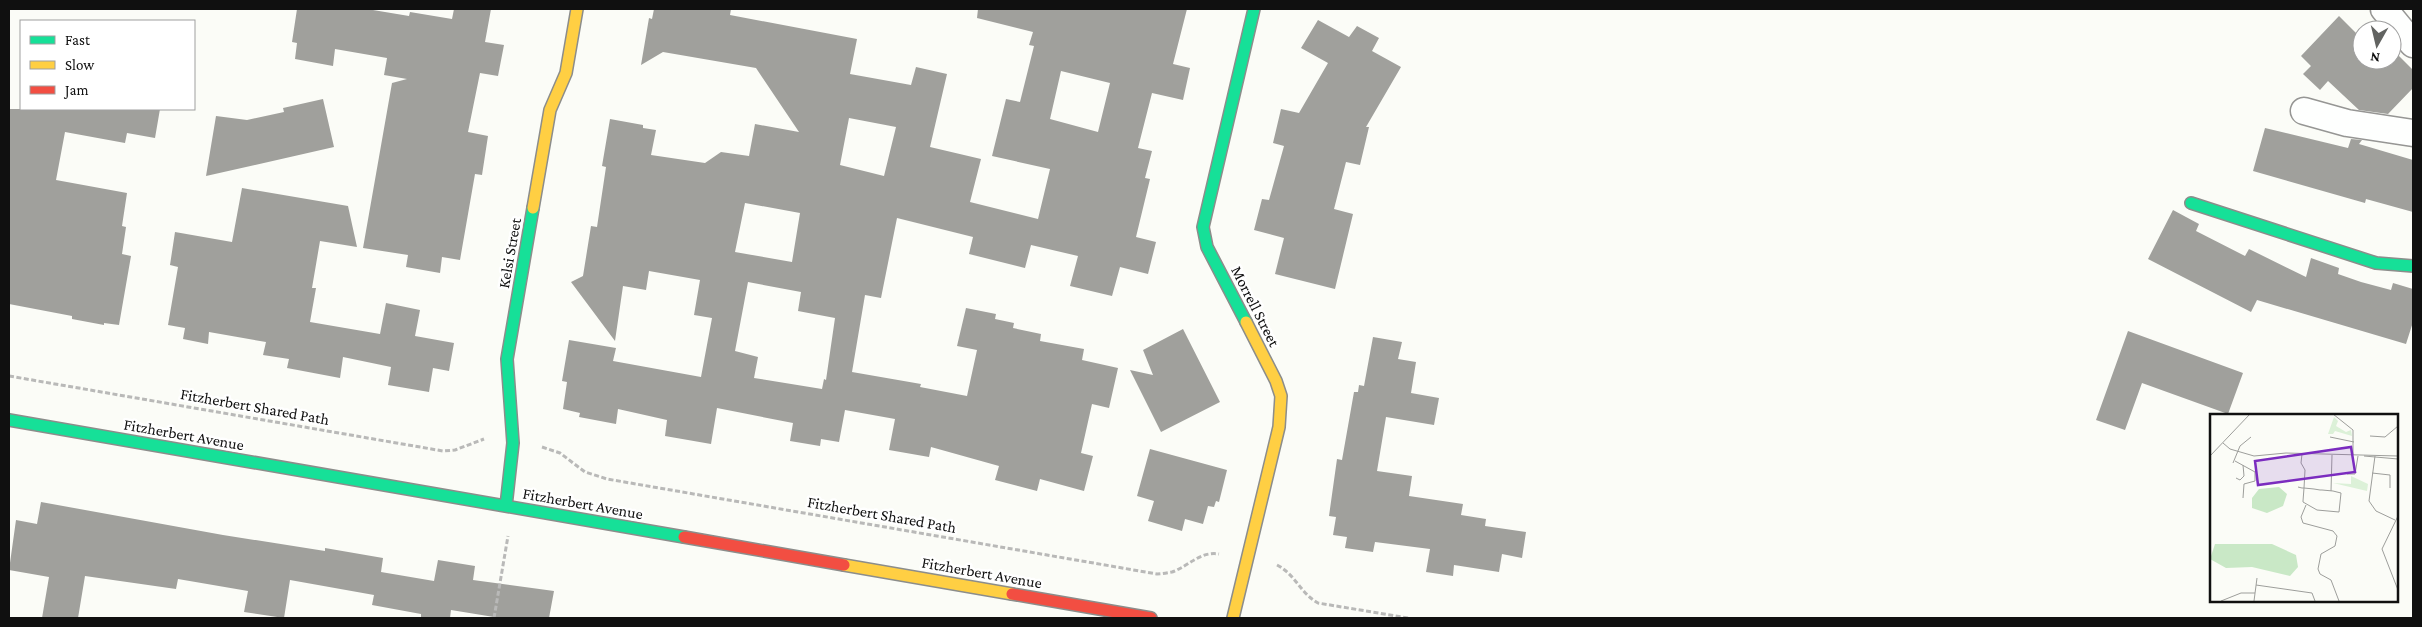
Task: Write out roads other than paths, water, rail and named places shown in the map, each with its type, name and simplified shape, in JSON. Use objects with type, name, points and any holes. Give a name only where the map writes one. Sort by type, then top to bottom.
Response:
[{"type":"street","name":"Kelsi Street","points":[[509,507],[513,443],[507,359],[550,110],[566,72],[577,9]]},
{"type":"street","name":"Morrell Street","points":[[1233,618],[1278,427],[1281,396],[1207,247],[1203,227],[1254,9]]},
{"type":"street","points":[[2384,9],[2413,44]]},
{"type":"street","points":[[2304,111],[2347,123],[2413,133]]},
{"type":"street","points":[[2191,203],[2376,263],[2413,266]]},
{"type":"street","name":"Fitzherbert Avenue","points":[[9,420],[1151,618]]}]
